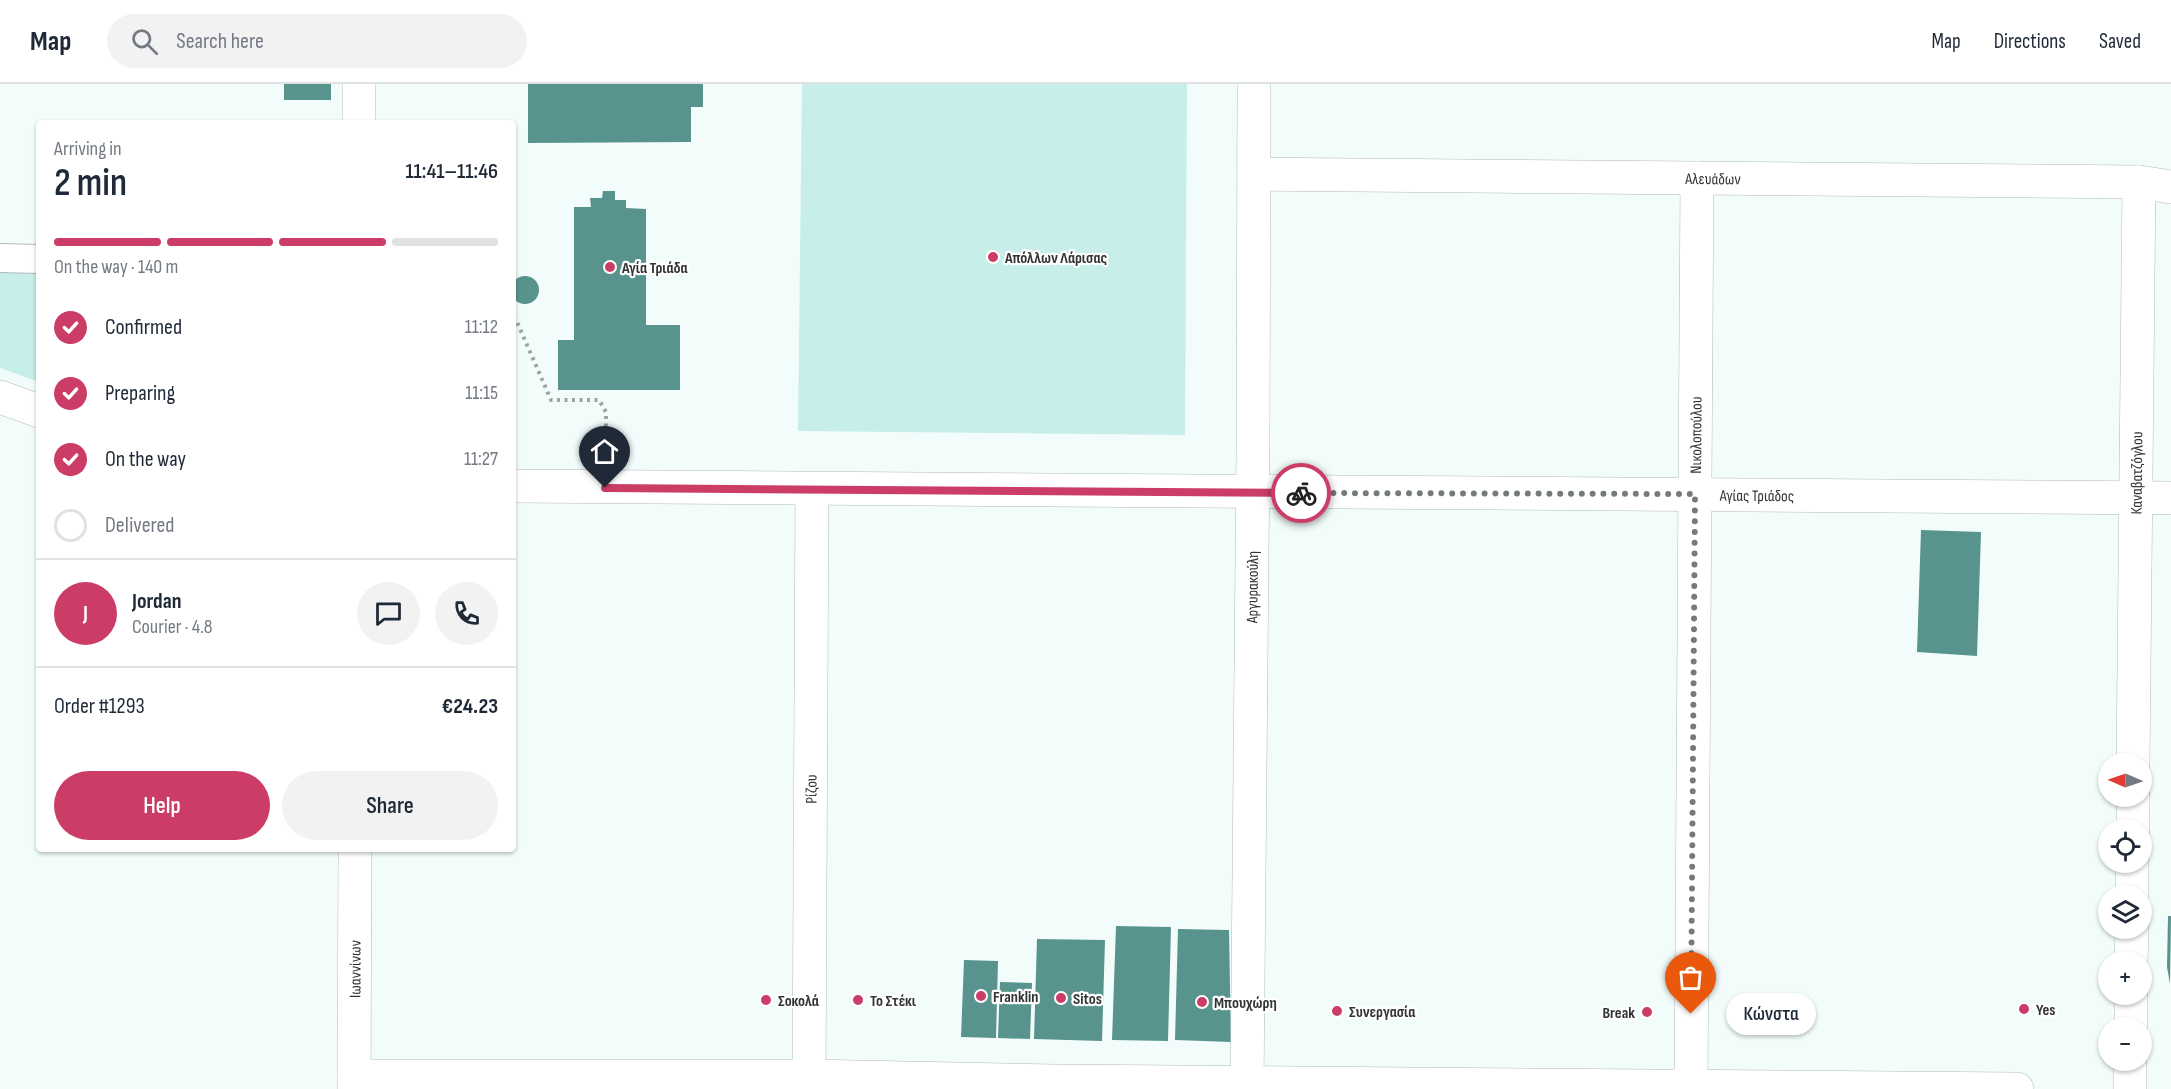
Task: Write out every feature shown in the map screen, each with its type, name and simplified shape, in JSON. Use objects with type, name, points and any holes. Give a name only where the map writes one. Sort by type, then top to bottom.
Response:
[{"type":"street","points":[[359,84],[359,120]]},
{"type":"street","name":"Αργυρακούλη","points":[[1247,1085],[1254,84]]},
{"type":"street","name":"Αλευάδων","points":[[1254,174],[2139,182],[2171,187]]},
{"type":"street","name":"Νικολοπούλου","points":[[1691,1087],[1697,177]]},
{"type":"street","name":"Καναβατζόγλου","points":[[2133,753],[2139,182]]},
{"type":"street","points":[[0,258],[36,259]]},
{"type":"street","points":[[0,397],[36,410]]},
{"type":"street","name":"Αγίας Τριάδος","points":[[516,486],[812,490],[2171,498]]},
{"type":"street","name":"Ρίζου","points":[[809,1083],[812,490]]},
{"type":"street","name":"Ιωαννίνων","points":[[354,1082],[355,852]]},
{"type":"street","points":[[2130,1071],[2130,1089]]},
{"type":"street","points":[[354,1082],[1055,1081],[1247,1085],[2017,1089]]},
{"type":"path","points":[[516,321],[551,400],[598,400],[606,412],[606,447]]},
{"type":"shaded area","name":"Απόλλων Λάρισας","points":[[802,84],[1187,84],[1185,435],[798,431]]},
{"type":"shaded area","points":[[0,270],[36,271],[36,381],[0,368]]},
{"type":"building","points":[[284,84],[331,84],[331,100],[284,100]]},
{"type":"building","points":[[528,84],[703,84],[703,107],[691,107],[691,142],[528,143]]},
{"type":"building","name":"Αγία Τριάδα","points":[[603,191],[615,191],[615,200],[626,200],[626,208],[646,209],[646,325],[680,325],[680,390],[558,390],[558,340],[574,340],[574,207],[591,207],[590,198],[602,198]]},
{"type":"building","points":[[525,276],[530,277],[538,285],[538,295],[535,300],[525,304],[516,301],[516,279]]},
{"type":"building","points":[[1921,530],[1981,532],[1977,656],[1917,652]]},
{"type":"building","points":[[2168,916],[2171,916],[2170,984],[2167,967]]},
{"type":"building","points":[[1116,926],[1171,927],[1168,1041],[1112,1040]]},
{"type":"building","points":[[1178,929],[1229,930],[1231,1042],[1175,1040]]},
{"type":"building","points":[[1037,939],[1105,940],[1102,1041],[1034,1039]]},
{"type":"building","points":[[964,960],[998,961],[996,1038],[961,1037]]},
{"type":"building","points":[[1000,982],[1032,983],[1030,1039],[998,1038]]},
{"type":"way so far","points":[[1301,493],[1695,494],[1691,1014]]},
{"type":"place","name":"Απόλλων Λάρισας","points":[[993,257]]},
{"type":"place","name":"Αγία Τριάδα","points":[[610,267]]},
{"type":"place","name":"Franklin","points":[[981,996]]},
{"type":"place","name":"Sitos","points":[[1061,998]]},
{"type":"place","name":"Σοκολά","points":[[766,1000]]},
{"type":"place","name":"Το Στέκι","points":[[858,1000]]},
{"type":"place","name":"Μπουχώρη","points":[[1202,1002]]},
{"type":"place","name":"Yes","points":[[2024,1009]]},
{"type":"place","name":"Συνεργασία","points":[[1337,1011]]},
{"type":"place","name":"Break","points":[[1647,1012]]},
{"type":"place","name":"Κώνστα","points":[[1691,1014]]},
{"type":"route","points":[[605,488],[1301,493]]}]
